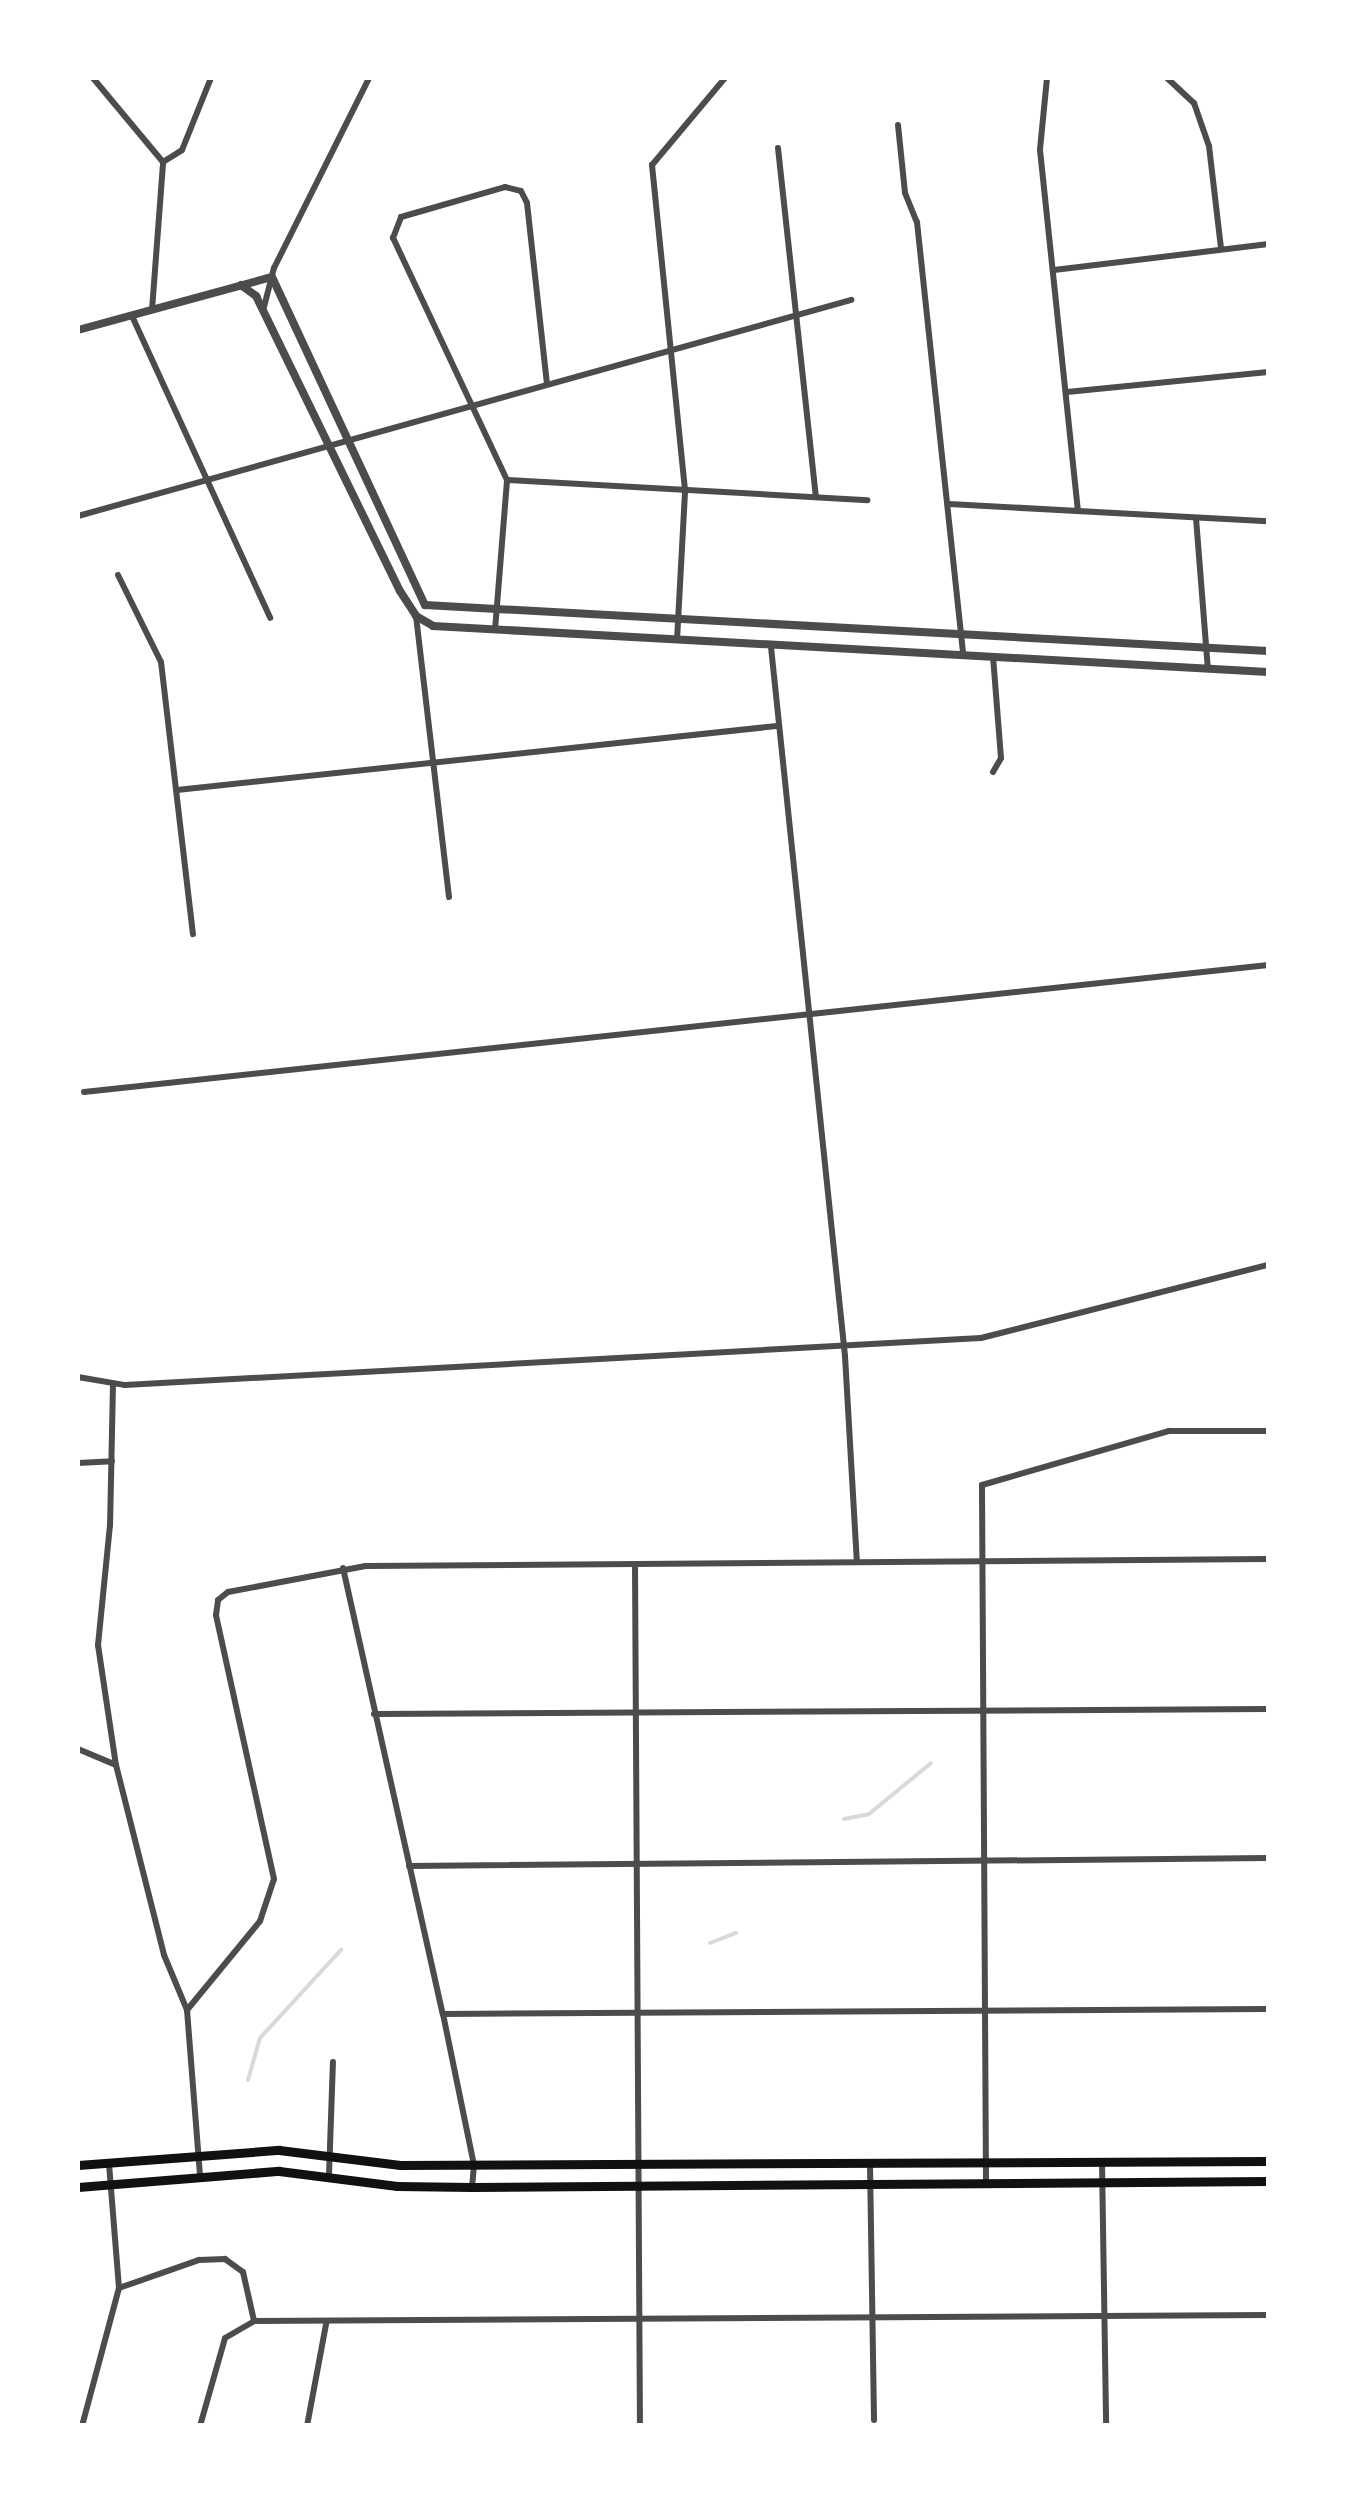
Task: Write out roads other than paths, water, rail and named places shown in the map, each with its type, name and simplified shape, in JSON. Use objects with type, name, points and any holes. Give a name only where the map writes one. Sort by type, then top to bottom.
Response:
[{"type":"main road","points":[[78,2165],[198,2154],[332,2154],[474,2166],[1268,2161]]},
{"type":"main road","points":[[78,2186],[200,2176],[329,2175],[397,2186],[472,2187],[1268,2181]]},
{"type":"street","points":[[93,78],[163,162],[152,310]]},
{"type":"street","points":[[163,162],[182,150],[211,78]]},
{"type":"street","points":[[264,310],[272,277],[370,78]]},
{"type":"street","points":[[676,641],[685,490],[652,164],[725,78]]},
{"type":"street","points":[[1048,78],[1040,150],[1078,511]]},
{"type":"street","points":[[1167,78],[1194,103],[1210,146],[1220,248]]},
{"type":"street","points":[[898,125],[905,193],[917,222],[962,654]]},
{"type":"street","points":[[778,148],[816,497]]},
{"type":"street","points":[[495,630],[507,480],[396,247],[394,226],[411,212],[505,187],[520,191],[527,203],[547,384]]},
{"type":"street","points":[[1054,270],[1268,244]]},
{"type":"street","points":[[78,330],[272,277]]},
{"type":"street","points":[[272,277],[425,605]]},
{"type":"street","points":[[242,285],[264,310],[416,616],[448,897]]},
{"type":"street","points":[[78,515],[851,300]]},
{"type":"street","points":[[132,316],[270,618]]},
{"type":"street","points":[[1067,392],[1268,372]]},
{"type":"street","points":[[507,480],[867,500]]},
{"type":"street","points":[[949,504],[1268,521]]},
{"type":"street","points":[[1196,518],[1208,669]]},
{"type":"street","points":[[118,576],[161,662],[193,934]]},
{"type":"street","points":[[425,605],[1268,651]]},
{"type":"street","points":[[416,616],[425,605]]},
{"type":"street","points":[[416,616],[433,626],[1268,672]]},
{"type":"street","points":[[771,647],[843,1346],[857,1562]]},
{"type":"street","points":[[993,772],[1001,758],[994,656]]},
{"type":"street","points":[[177,790],[777,726]]},
{"type":"street","points":[[84,1092],[1268,965]]},
{"type":"street","points":[[78,1377],[113,1384],[992,1336],[1268,1265]]},
{"type":"street","points":[[113,1384],[112,1462],[98,1645],[116,1765],[164,1955],[188,2010],[200,2176]]},
{"type":"street","points":[[986,2182],[982,1486],[1169,1431],[1268,1430]]},
{"type":"street","points":[[78,1463],[112,1462]]},
{"type":"street","points":[[188,2010],[260,1921],[274,1879],[218,1600],[228,1592],[343,1568],[1268,1559]]},
{"type":"street","points":[[635,1564],[640,2426]]},
{"type":"street","points":[[343,1568],[443,2014],[474,2166],[472,2187]]},
{"type":"street","points":[[374,1714],[1268,1708]]},
{"type":"street","points":[[78,1749],[116,1765]]},
{"type":"street","points":[[409,1866],[1268,1858]]},
{"type":"street","points":[[443,2014],[1268,2009]]},
{"type":"street","points":[[329,2175],[333,2062]]},
{"type":"street","points":[[82,2426],[119,2288],[109,2162]]},
{"type":"street","points":[[1102,2162],[1106,2426]]},
{"type":"street","points":[[870,2164],[874,2420]]},
{"type":"street","points":[[119,2288],[199,2260],[224,2259],[243,2272],[254,2321]]},
{"type":"street","points":[[200,2426],[226,2338],[254,2321],[326,2324],[1268,2315]]},
{"type":"street","points":[[307,2426],[326,2324]]},
{"type":"waterway","points":[[844,1819],[869,1814],[931,1763]]},
{"type":"waterway","points":[[710,1943],[736,1933]]},
{"type":"waterway","points":[[248,2080],[260,2038],[341,1950]]}]
